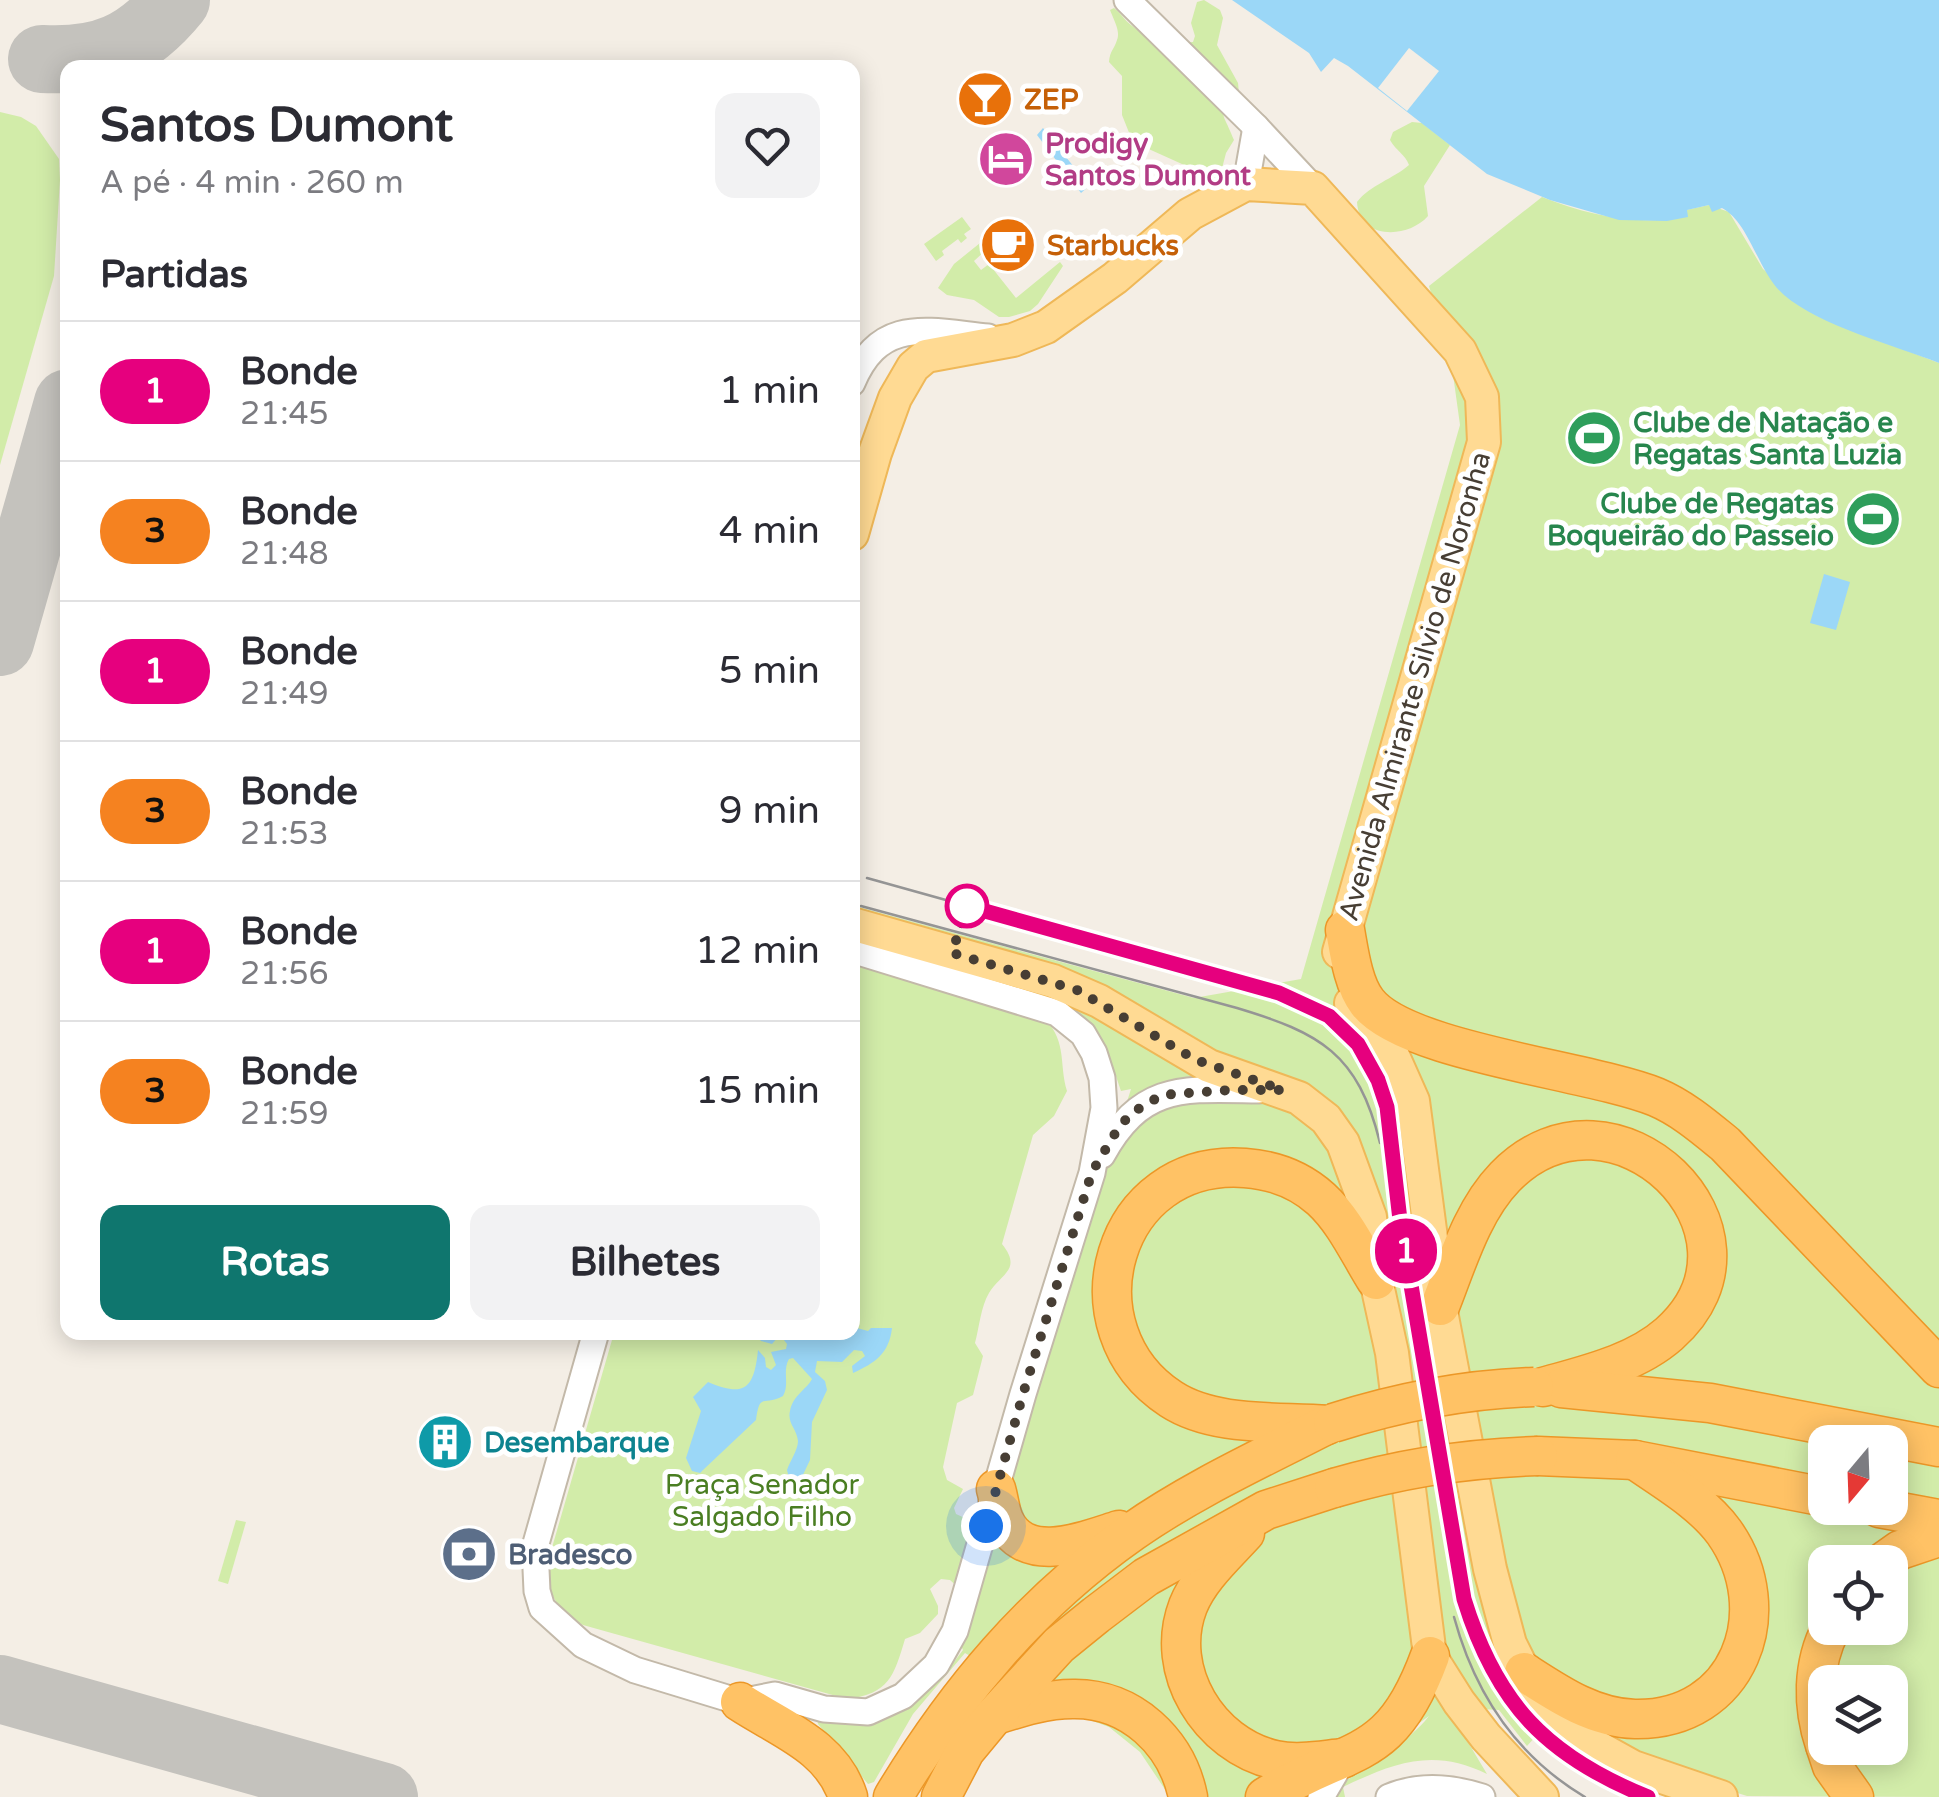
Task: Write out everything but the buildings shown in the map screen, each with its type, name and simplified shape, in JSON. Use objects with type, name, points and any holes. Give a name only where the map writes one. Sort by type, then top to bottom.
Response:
[{"type":"highway","points":[[1345,930],[1349,955],[1365,1000],[1382,1018],[1448,1044],[1624,1086],[1687,1113],[1726,1144],[1939,1368]]},
{"type":"highway","points":[[1440,1306],[1485,1204],[1503,1178],[1526,1159],[1562,1143],[1593,1140],[1634,1149],[1662,1166],[1686,1192],[1703,1231],[1706,1268],[1694,1307],[1667,1335],[1634,1356],[1539,1387]]},
{"type":"highway","points":[[1330,1424],[1206,1414],[1172,1400],[1156,1387],[1128,1350],[1114,1313],[1113,1278],[1121,1243],[1143,1204],[1180,1177],[1215,1168],[1254,1168],[1286,1176],[1320,1198],[1341,1223],[1376,1280]]},
{"type":"highway","points":[[893,1797],[936,1728],[983,1666],[1040,1607],[1086,1567],[1150,1521],[1221,1478],[1330,1424],[1426,1398],[1490,1388],[1539,1387],[1710,1402],[1939,1447]]},
{"type":"highway","points":[[942,1797],[965,1751],[1059,1645],[1133,1586],[1266,1510],[1381,1474],[1485,1457],[1635,1460],[1808,1494]]},
{"type":"highway","points":[[1524,1672],[1578,1706],[1600,1714],[1637,1719],[1688,1709],[1712,1693],[1734,1667],[1750,1629],[1751,1615],[1748,1584],[1734,1548],[1708,1514],[1635,1460]]},
{"type":"highway","points":[[996,1489],[1005,1521],[1016,1536],[1048,1548],[1070,1546],[1150,1521]]},
{"type":"highway","points":[[1266,1510],[1198,1586],[1190,1602],[1181,1634],[1188,1688],[1226,1736],[1263,1756],[1299,1762],[1344,1758]]},
{"type":"highway","points":[[1908,1513],[1939,1519]]},
{"type":"highway","points":[[1908,1547],[1939,1537]]},
{"type":"highway","points":[[1265,1797],[1376,1742],[1393,1726],[1419,1686],[1430,1656]]},
{"type":"highway","points":[[994,1716],[1061,1700],[1095,1701],[1119,1708],[1164,1742],[1180,1770],[1188,1797]]},
{"type":"highway","points":[[740,1702],[813,1746],[832,1764],[848,1797]]},
{"type":"highway","points":[[1832,1765],[1854,1797]]},
{"type":"main road","points":[[860,506],[895,398],[913,366],[926,356],[1013,340],[1046,327],[1115,278],[1190,214],[1246,184],[1313,188]]},
{"type":"main road","name":"Avenida Almirante Silvio de Noronha","points":[[1313,188],[1460,352],[1482,396],[1484,442],[1338,958],[1342,989],[1389,1047],[1412,1101],[1440,1306],[1502,1622],[1524,1672],[1542,1698],[1588,1742],[1633,1767],[1721,1797]]},
{"type":"main road","points":[[860,926],[1053,981],[1099,1001],[1209,1066],[1283,1090],[1314,1107],[1343,1143],[1370,1217],[1376,1280],[1392,1353],[1430,1656],[1486,1738],[1542,1797]]},
{"type":"street","name":"Avenida Almirante Silvio de Noronha","points":[[1127,0],[1313,188]]},
{"type":"street","points":[[1246,184],[1256,128]]},
{"type":"street","points":[[860,365],[870,350],[898,334],[942,333],[1013,340]]},
{"type":"street","points":[[594,1340],[535,1547],[537,1591],[542,1608],[583,1645],[636,1670],[740,1702],[776,1696],[824,1709],[868,1712],[887,1706],[922,1681],[945,1652],[955,1631],[1092,1172],[1104,1108],[1102,1078],[1094,1053],[1074,1024],[1057,1013],[860,952]]},
{"type":"street","points":[[1092,1172],[1124,1122],[1152,1099],[1192,1091],[1283,1090]]},
{"type":"street","points":[[1320,1797],[1344,1758]]},
{"type":"street","points":[[1390,1797],[1422,1788],[1457,1789],[1482,1797]]},
{"type":"green space","points":[[1204,0],[1220,10],[1223,18],[1217,45],[1238,83],[1239,93],[1224,114],[1234,140],[1220,176],[1213,178],[1142,146],[1130,135],[1122,115],[1122,76],[1109,62],[1118,37],[1110,10],[1114,8],[1138,30],[1153,37],[1193,42],[1191,23],[1197,2]]},
{"type":"green space","points":[[0,112],[36,126],[59,159],[60,180],[54,276],[0,465]]},
{"type":"green space","points":[[1412,122],[1422,123],[1450,145],[1424,186],[1428,216],[1397,232],[1375,229],[1360,214],[1357,202],[1409,165],[1390,140],[1393,132]]},
{"type":"green space","name":"Praça Senador Salgado Filho","points":[[1542,197],[1595,214],[1632,220],[1687,216],[1686,210],[1709,205],[1729,212],[1763,269],[1817,316],[1939,363],[1939,1797],[1747,1796],[1627,1758],[1535,1712],[1517,1711],[1537,1735],[1527,1746],[1499,1710],[1447,1707],[1487,1774],[1449,1761],[1414,1761],[1361,1778],[1343,1787],[1345,1797],[1332,1797],[1353,1775],[1406,1739],[1429,1716],[1335,1783],[1301,1797],[1170,1797],[1140,1752],[1109,1727],[1055,1707],[965,1653],[913,1714],[874,1782],[868,1784],[817,1718],[925,1690],[944,1675],[963,1650],[958,1639],[960,1589],[950,1580],[941,1579],[930,1589],[938,1614],[920,1633],[905,1639],[888,1681],[872,1693],[847,1699],[583,1625],[565,1613],[551,1589],[549,1558],[612,1340],[860,1340],[860,965],[1046,1020],[1060,1045],[1067,1091],[1054,1116],[1033,1135],[1002,1244],[1010,1266],[984,1304],[975,1343],[983,1356],[973,1395],[957,1403],[943,1467],[947,1480],[963,1489],[954,1508],[956,1514],[967,1519],[979,1511],[995,1518],[1131,1089],[1121,1091],[1102,1041],[1066,1003],[1152,1025],[860,915],[860,907],[1194,998],[1301,979],[1460,425],[1451,360],[1429,286]]},
{"type":"green space","points":[[962,217],[971,229],[964,234],[967,238],[961,243],[958,239],[936,261],[924,244]]},
{"type":"green space","points":[[980,243],[986,250],[974,261],[981,270],[989,264],[1016,298],[1060,262],[1063,266],[1030,311],[999,317],[974,300],[947,295],[938,288],[954,264]]},
{"type":"green space","points":[[236,1520],[246,1522],[228,1584],[218,1581]]},
{"type":"water","points":[[1232,0],[1939,0],[1939,363],[1837,325],[1799,306],[1775,286],[1740,225],[1722,208],[1712,212],[1709,205],[1687,210],[1688,217],[1667,221],[1619,220],[1550,200],[1487,174],[1348,66],[1334,58],[1321,72],[1309,53]]},
{"type":"water","points":[[1043,128],[1089,186],[1081,193],[1037,135]]},
{"type":"water","points":[[1824,574],[1850,582],[1836,630],[1810,623]]},
{"type":"water","points":[[892,1328],[888,1345],[880,1356],[853,1373],[852,1366],[865,1356],[862,1351],[854,1350],[842,1362],[817,1361],[815,1372],[825,1381],[827,1390],[812,1422],[810,1460],[800,1481],[789,1478],[787,1470],[798,1441],[789,1415],[794,1401],[812,1379],[793,1358],[787,1364],[783,1396],[761,1403],[756,1420],[700,1473],[692,1471],[686,1458],[701,1411],[693,1397],[708,1382],[730,1389],[745,1387],[754,1374],[758,1350],[771,1370],[776,1365],[771,1352],[786,1349],[784,1340],[860,1340],[860,1329]]},
{"type":"pier","points":[[1409,48],[1439,71],[1407,111],[1378,88]]},
{"type":"taxiway","points":[[42,59],[82,58],[117,48],[147,29],[176,0]]},
{"type":"taxiway","points":[[0,642],[60,431]]},
{"type":"taxiway","points":[[0,1689],[384,1797]]},
{"type":"tram line","points":[[867,878],[1279,993],[1330,1018],[1360,1046],[1377,1078],[1389,1118],[1401,1223],[1464,1599],[1477,1636],[1509,1697],[1553,1744],[1611,1781],[1647,1797]]},
{"type":"tram line","points":[[861,906],[1237,1008],[1291,1027],[1313,1038],[1347,1067],[1371,1112],[1380,1143]]},
{"type":"tram line","name":"1","points":[[967,906],[1279,993],[1329,1016],[1358,1044],[1370,1062],[1387,1107],[1400,1220],[1464,1599],[1474,1634],[1500,1685],[1552,1744],[1613,1783],[1648,1797]]},
{"type":"tram line","points":[[1454,1617],[1474,1672],[1501,1720],[1538,1762],[1585,1797]]},
{"type":"place","name":"ZEP","points":[[985,99]]},
{"type":"place","name":"Prodigy Santos Dumont","points":[[1006,159]]},
{"type":"place","name":"Starbucks","points":[[1008,245]]},
{"type":"place","name":"Clube de Natação e Regatas Santa Luzia","points":[[1594,438]]},
{"type":"place","name":"Clube de Regatas Boqueirão do Passeio","points":[[1873,519]]},
{"type":"place","name":"Desembarque","points":[[445,1442]]},
{"type":"place","name":"Bradesco","points":[[469,1554]]},
{"type":"route","points":[[967,906],[952,953],[1077,990],[1196,1060],[1283,1090],[1162,1095],[1130,1114],[1116,1132],[1092,1172],[986,1526]]}]
